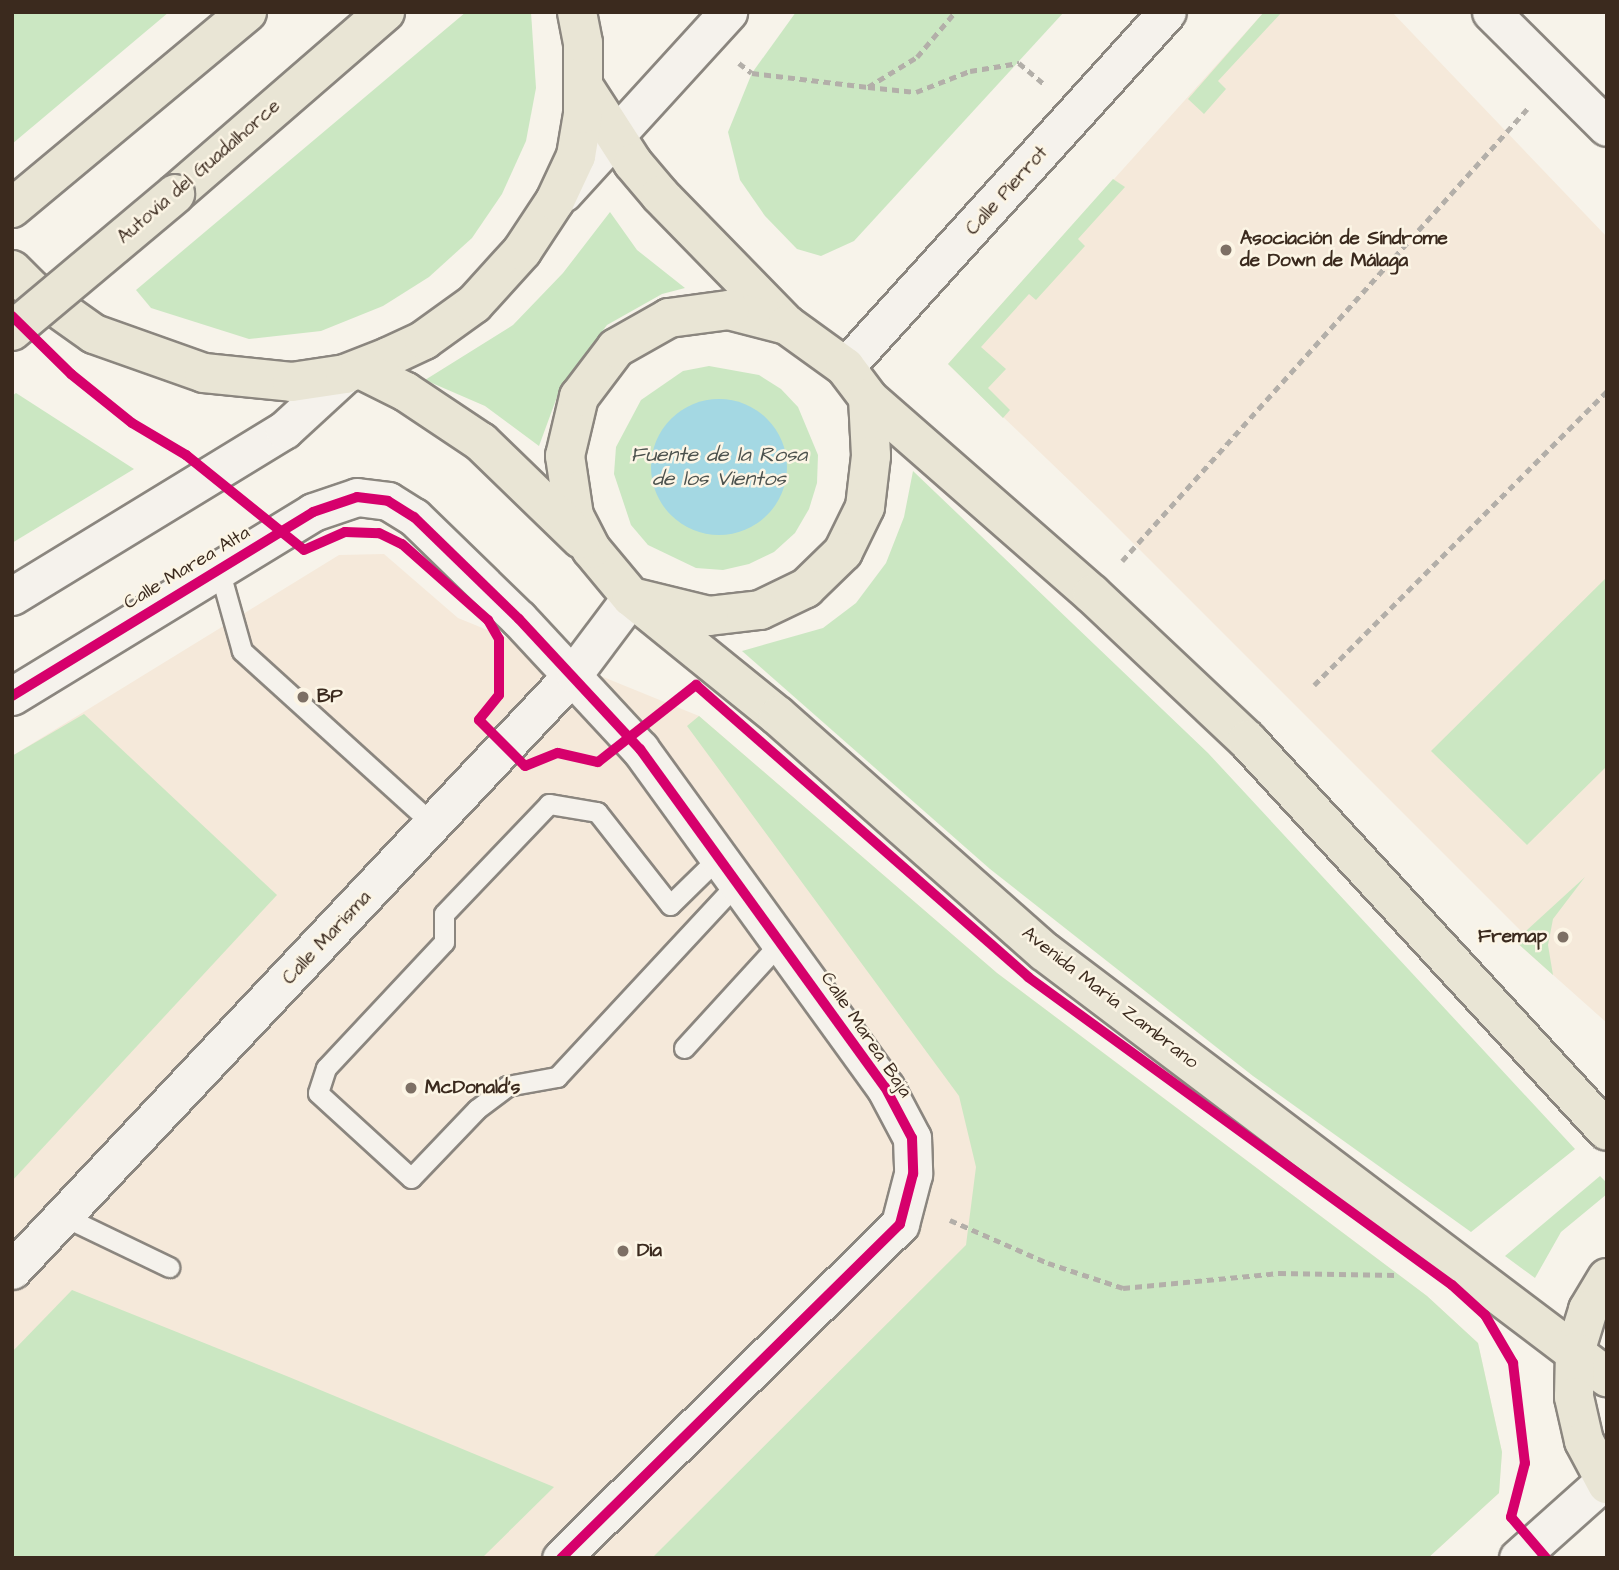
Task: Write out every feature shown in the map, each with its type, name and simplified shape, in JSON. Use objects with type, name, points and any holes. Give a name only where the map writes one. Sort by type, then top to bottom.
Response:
[{"type":"main road","points":[[12,208],[247,12]]},
{"type":"main road","name":"Autovía del Guadalhorce","points":[[12,331],[175,194],[384,12]]},
{"type":"main road","points":[[12,270],[32,290],[94,334],[204,373],[292,382],[352,371],[424,340],[474,304],[522,251],[555,201],[576,156],[584,87],[577,12]]},
{"type":"main road","points":[[584,87],[614,134],[660,195],[788,325],[845,366],[868,398],[1092,594],[1256,750],[1607,1131]]},
{"type":"main road","points":[[591,550],[574,516],[565,457],[579,397],[616,348],[669,318],[705,313],[729,310],[788,325]]},
{"type":"main road","points":[[352,371],[406,392],[481,442],[591,550]]},
{"type":"main road","points":[[631,597],[709,616],[760,610],[806,588],[842,552],[865,506],[872,456],[868,398]]},
{"type":"main road","name":"Avenida María Zambrano","points":[[591,550],[631,597],[778,716],[1045,951],[1607,1377]]},
{"type":"main road","points":[[1606,1482],[1581,1430],[1574,1397],[1575,1352],[1588,1310],[1607,1278]]},
{"type":"street","name":"Calle Pierrot","points":[[845,366],[1167,12]]},
{"type":"street","points":[[1491,12],[1607,127]]},
{"type":"street","points":[[555,201],[716,25]]},
{"type":"street","points":[[12,596],[285,430],[352,371]]},
{"type":"street","name":"Calle Marea Alta","points":[[12,696],[313,512],[357,497],[388,500],[414,517],[574,673]]},
{"type":"street","name":"Calle Marisma","points":[[12,1270],[574,673],[631,597]]},
{"type":"street","name":"Calle Marea Baja","points":[[561,1558],[900,1224],[913,1174],[912,1138],[885,1087],[640,749],[574,673]]},
{"type":"street","points":[[1518,1558],[1606,1482]]},
{"type":"lane","points":[[219,569],[243,651],[433,824]]},
{"type":"lane","points":[[549,804],[597,812],[670,905],[727,870],[557,1077],[507,1086],[477,1109],[411,1178],[318,1093],[326,1068],[444,942],[444,914],[549,804]]},
{"type":"lane","points":[[684,1048],[780,943]]},
{"type":"lane","points":[[63,1216],[169,1267]]},
{"type":"path","points":[[867,87],[917,57],[955,12]]},
{"type":"path","points":[[716,25],[752,73],[916,92],[970,71],[1019,64],[1078,111]]},
{"type":"path","points":[[1092,594],[1556,77]]},
{"type":"path","points":[[1314,685],[1607,391]]},
{"type":"path","points":[[950,1220],[1048,1263],[1123,1288],[1279,1273],[1412,1272]]},
{"type":"shaded area","points":[[1264,12],[1392,12],[1607,237],[1607,1023],[1515,941],[1523,933],[1099,509],[948,364]]},
{"type":"shaded area","points":[[384,554],[458,618],[699,716],[997,973],[1427,1296],[1478,1343],[1502,1452],[1499,1493],[1428,1558],[12,1558],[12,756],[339,555]]},
{"type":"green space","points":[[12,12],[169,12],[12,144]]},
{"type":"green space","points":[[466,12],[531,12],[536,88],[526,141],[502,194],[472,238],[429,277],[383,306],[321,331],[249,339],[151,308],[136,290]]},
{"type":"green space","points":[[796,12],[1064,12],[854,241],[821,256],[797,249],[765,216],[740,180],[728,132],[752,73]]},
{"type":"green space","points":[[1264,12],[1282,12],[1218,81],[1226,89],[1204,114],[1188,99]]},
{"type":"green space","points":[[1113,179],[1125,187],[1078,239],[1085,246],[1036,300],[1029,294],[981,347],[1006,369],[988,388],[1010,410],[1003,418],[948,364]]},
{"type":"green space","points":[[610,212],[637,250],[685,288],[662,294],[607,325],[561,386],[539,446],[485,406],[425,380],[513,325],[563,273]]},
{"type":"green space","points":[[709,366],[759,375],[781,389],[798,407],[818,455],[817,483],[809,509],[795,533],[774,552],[749,564],[723,570],[696,568],[648,545],[631,525],[614,474],[616,447],[641,400],[683,371]]},
{"type":"green space","points":[[16,393],[134,469],[12,543],[12,396]]},
{"type":"green space","points":[[913,471],[1208,753],[1575,1149],[1471,1232],[1253,1076],[990,869],[742,651],[823,628],[856,603],[886,563],[904,517]]},
{"type":"green space","points":[[1607,577],[1607,766],[1527,845],[1431,751]]},
{"type":"green space","points":[[84,714],[277,895],[12,1181],[12,756]]},
{"type":"green space","points":[[699,716],[997,973],[1427,1296],[1478,1343],[1502,1452],[1499,1493],[1428,1558],[652,1558],[966,1245],[976,1167],[959,1096],[687,726]]},
{"type":"green space","points":[[1585,877],[1553,919],[1548,945],[1553,975],[1515,941]]},
{"type":"green space","points":[[1600,1176],[1607,1183],[1607,1194],[1561,1232],[1535,1278],[1505,1256]]},
{"type":"green space","points":[[72,1290],[554,1487],[482,1558],[12,1558],[12,1352]]},
{"type":"water","name":"Fuente de la Rosa de los Vientos","points":[[719,399],[745,404],[767,419],[782,441],[787,467],[782,493],[767,515],[745,530],[719,535],[693,530],[671,515],[656,493],[651,467],[656,441],[671,419],[693,404]]},
{"type":"cycle path","points":[[12,316],[71,374],[132,423],[186,455],[304,550],[345,532],[379,533],[402,544],[488,620],[499,639],[499,695],[479,720],[525,766],[558,753],[598,762],[696,685],[1028,977],[1452,1285],[1485,1315],[1513,1363],[1525,1463],[1511,1517],[1546,1558]]},
{"type":"cycle path","points":[[12,696],[313,512],[357,497],[388,501],[414,517],[519,619],[640,749],[885,1087],[912,1138],[913,1174],[900,1224],[561,1558]]},
{"type":"place","name":"Asociación de Síndrome de Down de Málaga","points":[[1226,250]]},
{"type":"place","name":"BP","points":[[303,697]]},
{"type":"place","name":"Fremap","points":[[1563,937]]},
{"type":"place","name":"McDonald's","points":[[411,1088]]},
{"type":"place","name":"Dia","points":[[623,1251]]}]
